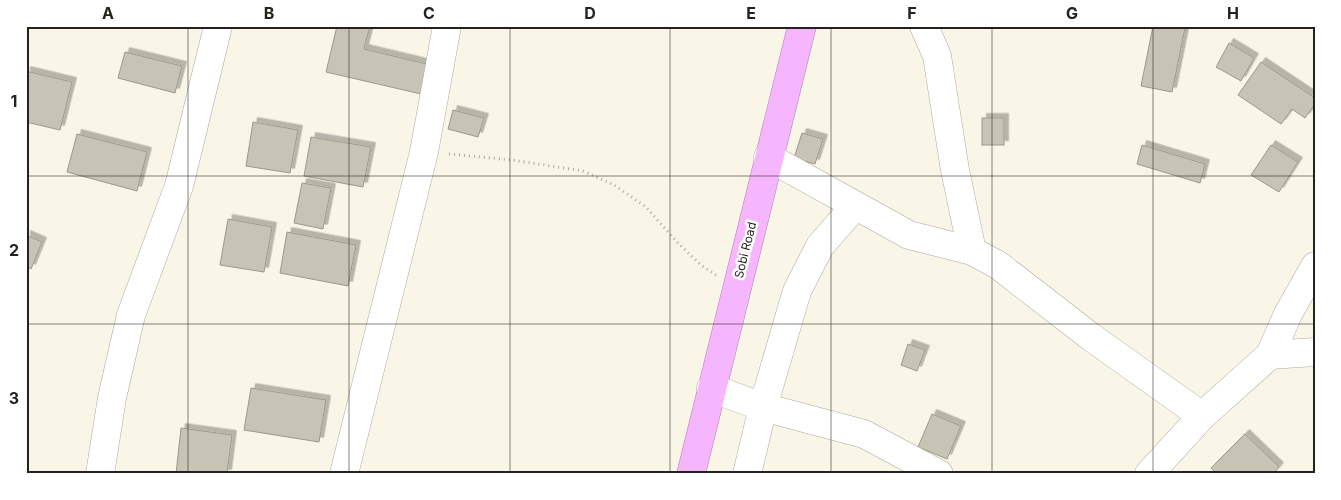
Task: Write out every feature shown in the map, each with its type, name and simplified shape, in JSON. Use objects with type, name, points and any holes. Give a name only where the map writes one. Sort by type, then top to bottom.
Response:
[{"type":"highway","name":"Sobi Road","points":[[691,474],[802,26]]},
{"type":"street","points":[[100,474],[112,398],[131,315],[179,186],[218,26]]},
{"type":"street","points":[[344,474],[424,152],[447,26]]},
{"type":"street","points":[[924,26],[937,56],[955,170],[972,251]]},
{"type":"street","points":[[768,157],[909,235],[972,251],[998,265],[1091,337],[1202,416]]},
{"type":"street","points":[[747,474],[763,407],[798,291],[820,246],[855,206]]},
{"type":"street","points":[[1149,474],[1202,416],[1270,355],[1288,314],[1315,266]]},
{"type":"street","points":[[1270,355],[1315,352]]},
{"type":"street","points":[[711,388],[763,407],[864,434],[939,474]]},
{"type":"path","points":[[424,152],[512,160],[584,171],[614,185],[646,208],[678,244],[702,266],[736,287]]},
{"type":"building","points":[[337,26],[370,26],[364,49],[427,64],[421,94],[326,72]]},
{"type":"building","points":[[1153,26],[1185,28],[1172,92],[1141,86]]},
{"type":"building","points":[[1229,43],[1254,58],[1241,81],[1216,67]]},
{"type":"building","points":[[125,52],[182,66],[175,93],[118,78]]},
{"type":"building","points":[[1261,62],[1315,98],[1315,104],[1305,118],[1292,109],[1281,124],[1238,95]]},
{"type":"building","points":[[26,71],[72,82],[60,130],[26,122]]},
{"type":"building","points":[[453,110],[484,118],[478,137],[448,129]]},
{"type":"building","points":[[982,118],[1004,118],[1004,145],[982,145]]},
{"type":"building","points":[[253,122],[298,130],[290,173],[246,166]]},
{"type":"building","points":[[802,133],[823,139],[815,164],[794,158]]},
{"type":"building","points":[[77,134],[147,152],[137,191],[67,172]]},
{"type":"building","points":[[311,137],[371,147],[363,187],[304,176]]},
{"type":"building","points":[[1142,145],[1205,164],[1200,183],[1137,164]]},
{"type":"building","points":[[1271,145],[1298,162],[1279,192],[1251,175]]},
{"type":"building","points":[[302,183],[331,188],[323,229],[294,223]]},
{"type":"building","points":[[228,219],[272,227],[264,272],[220,265]]},
{"type":"building","points":[[287,232],[356,245],[348,286],[280,273]]},
{"type":"building","points":[[26,235],[42,242],[31,269],[26,266]]},
{"type":"building","points":[[908,344],[925,350],[917,371],[901,365]]},
{"type":"building","points":[[251,388],[326,400],[319,442],[244,430]]},
{"type":"building","points":[[932,414],[961,426],[947,459],[918,447]]},
{"type":"building","points":[[181,428],[232,435],[227,474],[176,474]]},
{"type":"building","points":[[1245,434],[1279,467],[1273,474],[1217,474],[1211,468]]}]
